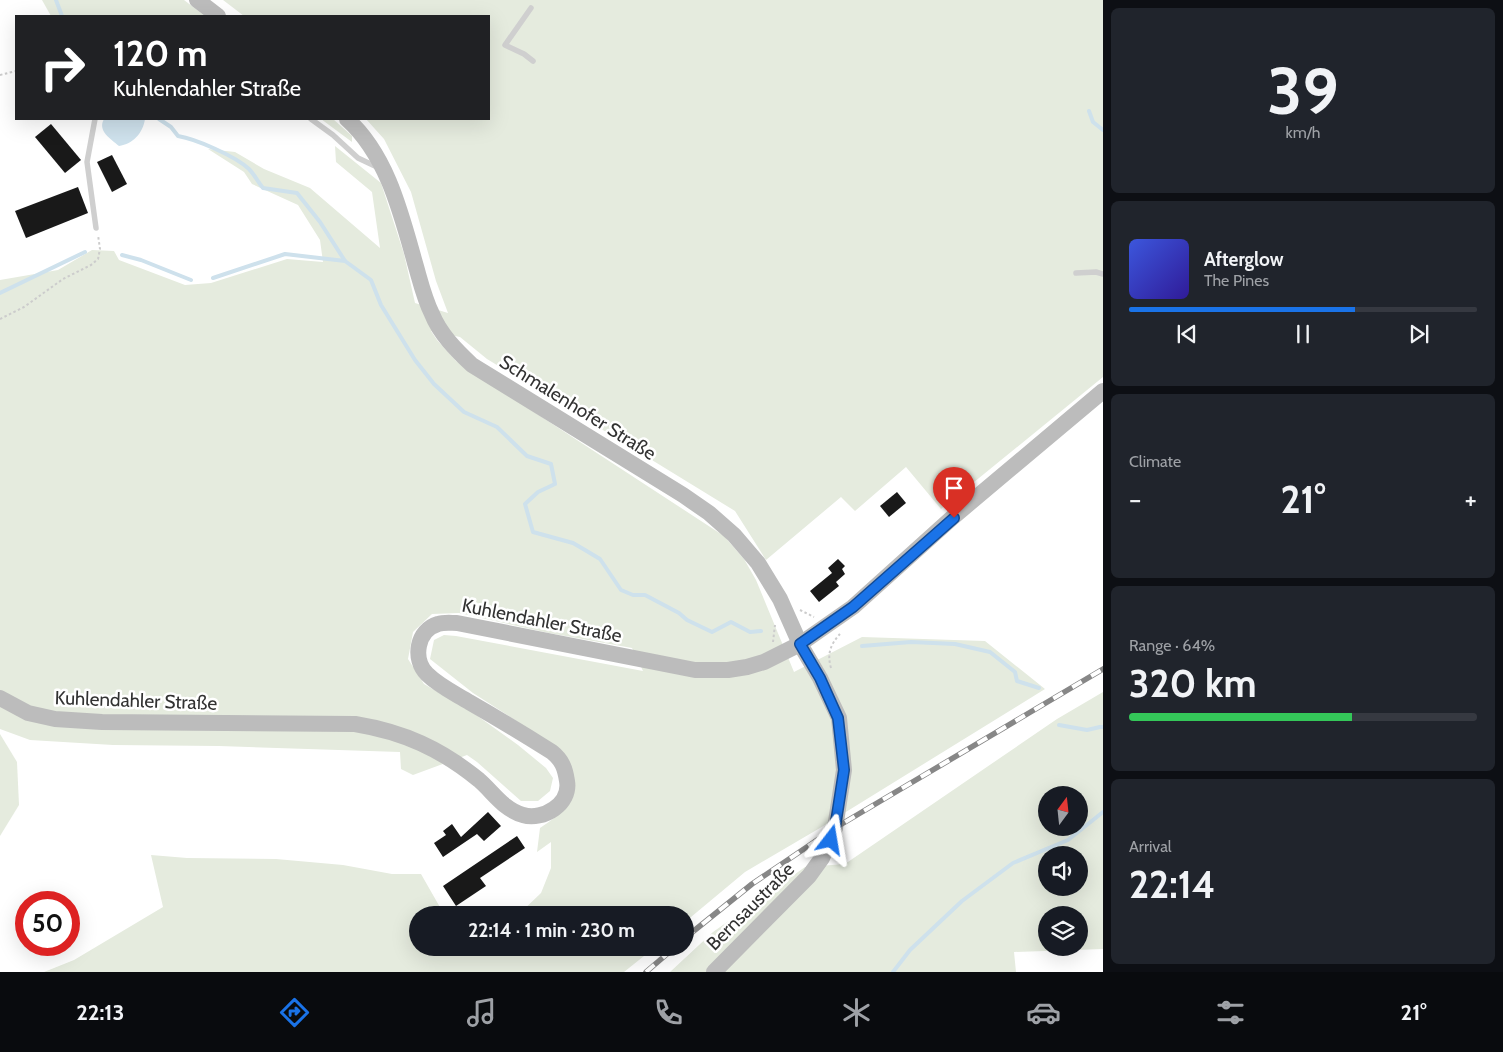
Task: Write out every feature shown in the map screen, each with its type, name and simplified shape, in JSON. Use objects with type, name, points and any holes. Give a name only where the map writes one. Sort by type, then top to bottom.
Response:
[{"type":"main road","points":[[196,0],[217,15]]},
{"type":"main road","name":"Schmalenhofer Straße","points":[[348,120],[371,147],[394,190],[429,308],[444,336],[472,365],[710,513],[734,535],[758,563],[780,600],[800,644]]},
{"type":"main road","name":"Kuhlendahler Straße","points":[[0,698],[28,713],[55,719],[102,722],[345,724],[377,728],[419,741],[432,748],[463,768],[514,812],[525,816],[538,817],[549,813],[561,803],[565,794],[568,785],[564,766],[560,759],[552,752],[426,674],[420,663],[418,649],[420,640],[429,629],[437,624],[457,623],[694,670],[747,668],[764,662],[800,644],[853,607],[1103,391]]},
{"type":"main road","name":"Bernsaustraße","points":[[714,972],[809,876],[822,858],[835,828],[844,770],[838,718],[820,678],[800,644]]},
{"type":"lane","points":[[531,8],[505,45],[524,54],[532,61]]},
{"type":"lane","points":[[96,120],[87,162],[96,228]]},
{"type":"lane","points":[[312,120],[333,135],[358,158],[384,171]]},
{"type":"lane","points":[[1076,273],[1096,272],[1103,274]]},
{"type":"path","points":[[0,75],[15,71]]},
{"type":"path","points":[[0,318],[24,307],[63,278],[91,265],[98,259],[100,250],[96,228]]},
{"type":"path","points":[[798,609],[813,617],[829,610],[843,631],[829,649],[831,668]]},
{"type":"shaded area","points":[[42,0],[184,0],[204,15],[50,15]]},
{"type":"shaded area","points":[[223,0],[1103,0],[1103,377],[941,509],[906,467],[855,511],[841,497],[766,560],[735,511],[487,359],[460,337],[431,331],[456,361],[724,536],[744,559],[756,580],[794,672],[862,637],[985,641],[1045,689],[745,872],[694,914],[694,906],[527,906],[541,893],[551,868],[551,842],[537,852],[540,828],[565,807],[573,786],[518,722],[473,693],[430,659],[434,640],[444,635],[643,671],[632,648],[549,633],[459,613],[432,614],[413,632],[408,659],[424,684],[472,712],[546,768],[553,778],[550,791],[538,801],[521,801],[467,755],[413,775],[401,769],[400,752],[219,746],[113,745],[30,740],[0,729],[0,280],[58,270],[92,250],[114,251],[119,260],[185,285],[211,283],[287,259],[323,262],[320,240],[298,205],[252,184],[244,172],[208,149],[235,152],[264,169],[310,188],[380,248],[372,192],[336,162],[335,146],[381,183],[404,254],[415,303],[448,313],[436,281],[411,192],[384,139],[367,120],[490,120],[490,15],[243,15]]},
{"type":"shaded area","points":[[322,120],[334,120],[352,136],[352,142]]},
{"type":"shaded area","points":[[1103,692],[1103,949],[1088,950],[1088,906],[1038,906],[1038,951],[1014,952],[1016,972],[670,972],[687,956],[694,956],[694,950],[713,932],[805,867],[845,864],[1057,719]]},
{"type":"shaded area","points":[[0,734],[17,762],[19,805],[0,836]]},
{"type":"shaded area","points":[[151,855],[187,858],[276,859],[343,865],[392,874],[421,874],[439,906],[409,906],[409,956],[644,956],[624,972],[44,972],[74,960],[163,907]]},
{"type":"water","points":[[104,120],[145,120],[137,137],[129,143],[119,146],[109,138],[102,127]]},
{"type":"building","points":[[51,124],[81,160],[65,173],[35,137]]},
{"type":"building","points":[[112,155],[127,184],[112,192],[97,162]]},
{"type":"building","points":[[78,187],[88,213],[26,238],[15,211]]},
{"type":"building","points":[[897,492],[906,503],[889,517],[880,506]]},
{"type":"building","points":[[838,559],[845,566],[842,569],[845,574],[836,582],[839,586],[819,602],[810,591],[832,573],[828,568]]},
{"type":"building","points":[[488,812],[501,826],[484,841],[477,834],[443,857],[434,843],[446,835],[443,831],[452,824],[461,837]]},
{"type":"building","points":[[517,836],[525,848],[480,878],[486,886],[456,906],[443,886]]},
{"type":"waterway","points":[[56,0],[62,15]]},
{"type":"waterway","points":[[1089,111],[1093,122],[1103,130]]},
{"type":"waterway","points":[[160,120],[171,127],[178,136],[215,149],[243,164],[251,171],[263,188],[297,193],[320,222],[345,261],[371,280],[381,305],[415,360],[434,384],[464,412],[497,427],[527,456],[551,464],[555,484],[538,492],[525,504],[533,532],[573,543],[600,559],[621,590],[633,595],[645,595],[679,613],[687,620],[712,632],[731,622],[750,632],[761,631]]},
{"type":"waterway","points":[[0,293],[85,252]]},
{"type":"waterway","points":[[213,278],[285,254],[345,261]]},
{"type":"waterway","points":[[122,255],[141,260],[191,280]]},
{"type":"waterway","points":[[862,646],[911,642],[955,644],[990,652],[1015,672],[1017,681],[1039,688]]},
{"type":"waterway","points":[[1059,725],[1087,730],[1103,727]]},
{"type":"waterway","points":[[893,972],[910,950],[962,901],[1013,863],[1068,840],[1103,812]]},
{"type":"railway","points":[[694,931],[752,884],[835,828],[1103,669]]},
{"type":"railway","points":[[646,972],[665,956]]},
{"type":"route","points":[[831,840],[835,828],[844,770],[838,718],[820,678],[800,644],[853,607],[954,518]]}]
